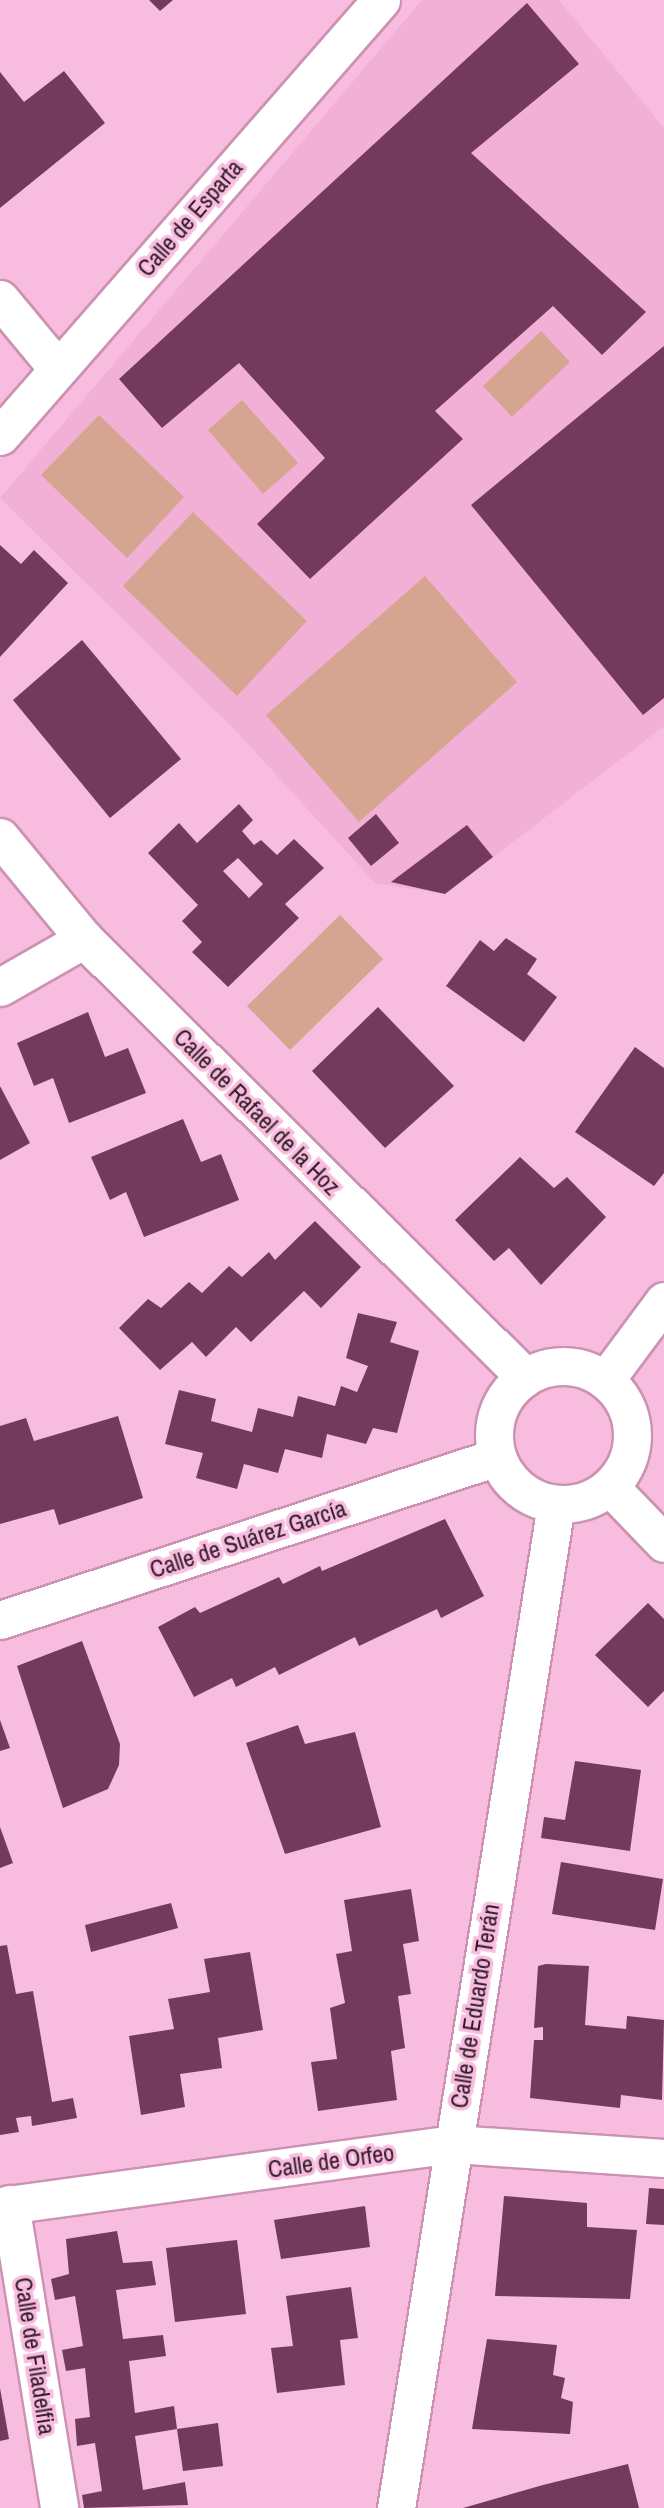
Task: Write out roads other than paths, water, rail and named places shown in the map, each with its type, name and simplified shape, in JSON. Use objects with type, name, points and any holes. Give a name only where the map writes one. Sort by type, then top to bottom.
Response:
[{"type":"street","name":"Calle de Esparta","points":[[0,436],[381,0]]},
{"type":"street","points":[[0,299],[58,369]]},
{"type":"street","name":"Calle de Rafael de la Hoz","points":[[0,837],[84,939],[525,1377]]},
{"type":"street","points":[[0,987],[84,939]]},
{"type":"street","points":[[606,1379],[664,1301]]},
{"type":"street","points":[[566,1365],[606,1379],[624,1403],[632,1432],[631,1453],[610,1487],[575,1504],[556,1505],[520,1490],[497,1457],[497,1412],[525,1377],[566,1365]]},
{"type":"street","name":"Calle de Suárez García","points":[[0,1620],[497,1457]]},
{"type":"street","points":[[610,1487],[664,1543]]},
{"type":"street","name":"Calle de Eduardo Terán","points":[[396,2508],[556,1505]]},
{"type":"street","name":"Calle de Orfeo","points":[[5,2205],[453,2144],[664,2158]]},
{"type":"street","name":"Calle de Filadelfia","points":[[5,2205],[59,2508]]}]
